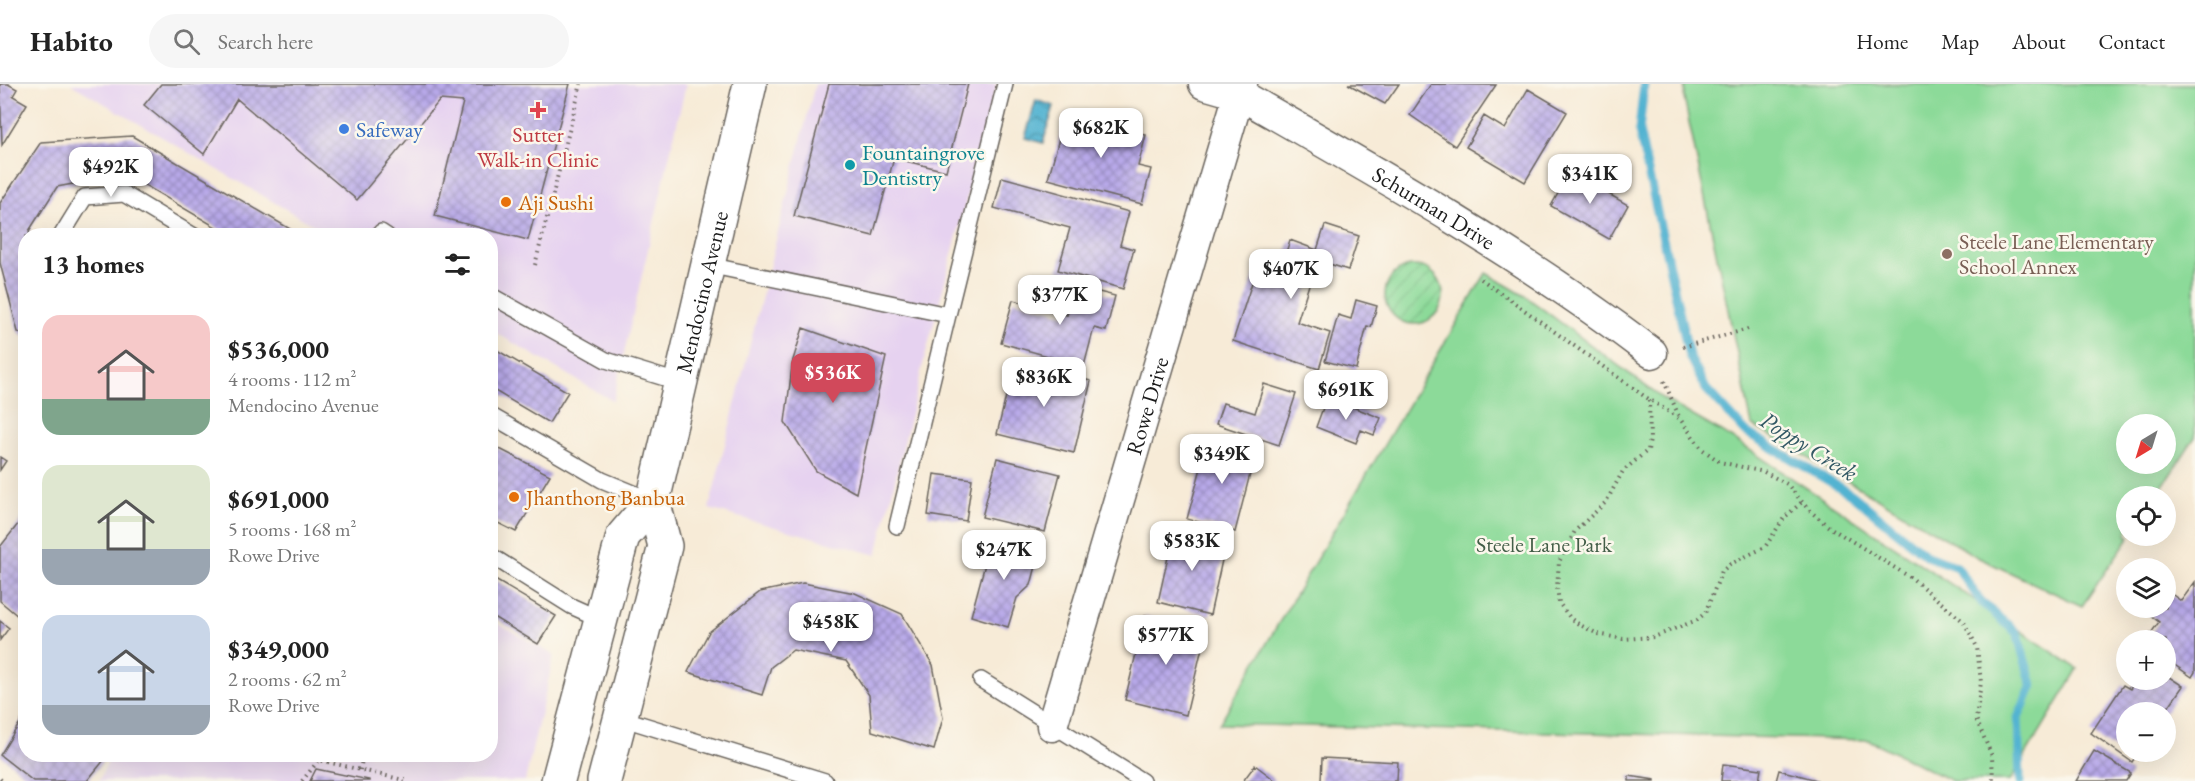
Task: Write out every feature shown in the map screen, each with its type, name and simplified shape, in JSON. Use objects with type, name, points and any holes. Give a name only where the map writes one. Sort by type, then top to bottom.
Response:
[{"type":"main road","name":"Mendocino Avenue","points":[[558,781],[623,536],[653,501],[750,84]]},
{"type":"main road","name":"Mendocino Avenue","points":[[604,781],[665,546],[653,501]]},
{"type":"street","name":"Schurman Drive","points":[[1204,84],[1241,89],[1511,255],[1598,312],[1665,351]]},
{"type":"street","name":"Rowe Drive","points":[[1052,726],[1241,89]]},
{"type":"lane","points":[[897,526],[1005,84]]},
{"type":"lane","points":[[66,228],[85,197],[124,194],[181,228]]},
{"type":"lane","points":[[708,265],[948,315]]},
{"type":"lane","points":[[498,299],[606,360],[681,383]]},
{"type":"lane","points":[[498,420],[602,480],[653,501]]},
{"type":"lane","points":[[498,560],[570,606],[600,619]]},
{"type":"lane","points":[[981,680],[1142,781]]},
{"type":"lane","points":[[621,718],[825,781]]},
{"type":"path","points":[[535,264],[581,84]]},
{"type":"path","points":[[1481,279],[1649,400],[1680,419],[1702,449],[1720,462],[1764,472],[1787,484],[1802,502],[1829,527],[1913,579],[1964,622],[1977,647],[1981,682],[1976,719],[1992,756],[1992,781]]},
{"type":"path","points":[[1665,351],[1748,329]]},
{"type":"path","points":[[1649,400],[1650,440],[1647,450],[1619,476],[1606,502],[1575,531],[1559,562],[1557,587],[1559,603],[1571,619],[1598,634],[1623,639],[1654,637],[1697,620],[1705,613],[1722,572],[1730,564],[1765,547],[1784,518],[1802,502]]},
{"type":"path","points":[[302,781],[317,762]]},
{"type":"path","points":[[327,762],[408,781]]},
{"type":"path","points":[[360,770],[362,762]]},
{"type":"shaded area","points":[[71,84],[686,84],[613,401],[498,334],[498,228],[318,228]]},
{"type":"shaded area","points":[[815,84],[997,84],[922,368],[877,555],[709,509]]},
{"type":"shaded area","points":[[498,624],[554,655],[525,781],[99,781],[108,762],[498,762]]},
{"type":"green space","name":"Steele Lane Elementary School Annex","points":[[1685,84],[2195,84],[2195,437],[2176,466],[2176,414],[2116,414],[2116,474],[2171,474],[2163,486],[2116,486],[2116,546],[2123,546],[2082,606],[1979,558],[1752,425],[1684,98]]},
{"type":"green space","points":[[1408,266],[1420,266],[1430,270],[1439,279],[1443,301],[1435,316],[1420,324],[1408,324],[1398,320],[1389,311],[1385,301],[1385,289],[1389,279],[1398,270]]},
{"type":"green space","name":"Steele Lane Park","points":[[1486,273],[1525,296],[1662,398],[1733,439],[2078,669],[2010,781],[1952,781],[1869,740],[1219,724]]},
{"type":"water","points":[[1036,100],[1054,106],[1043,143],[1025,138]]},
{"type":"building","points":[[0,84],[8,84],[17,89],[13,96],[27,104],[2,145]]},
{"type":"building","points":[[161,84],[570,84],[528,240],[498,232],[498,228],[482,228],[435,216],[463,102],[440,100],[357,200],[237,99],[204,154],[144,105]]},
{"type":"building","name":"Fountaingrove Dentistry","points":[[829,84],[968,84],[946,171],[894,158],[873,236],[794,216]]},
{"type":"building","points":[[1348,84],[1399,84],[1385,104]]},
{"type":"building","points":[[1431,84],[1496,85],[1455,146],[1410,115]]},
{"type":"building","points":[[1528,89],[1567,112],[1525,182],[1466,147],[1484,116],[1505,129]]},
{"type":"building","points":[[1066,113],[1146,135],[1138,166],[1151,169],[1142,204],[1048,179]]},
{"type":"building","points":[[132,136],[288,228],[217,228],[126,174],[57,187],[31,228],[18,228],[18,332],[0,263],[0,203],[41,142]]},
{"type":"building","points":[[1570,172],[1628,205],[1609,239],[1551,206]]},
{"type":"building","points":[[1002,177],[1129,212],[1120,245],[1134,249],[1123,289],[1058,270],[1070,228],[994,208]]},
{"type":"building","points":[[1325,225],[1359,236],[1348,270],[1317,260],[1297,322],[1330,333],[1319,369],[1233,341],[1260,258],[1282,265],[1290,240],[1317,250]]},
{"type":"building","points":[[1075,286],[1115,296],[1106,331],[1094,328],[1084,366],[1001,343],[1013,300],[1067,315]]},
{"type":"building","points":[[1356,300],[1377,306],[1371,327],[1367,326],[1356,369],[1325,361],[1338,315],[1351,319]]},
{"type":"building","points":[[803,328],[886,357],[856,493],[816,471],[785,422],[793,360]]},
{"type":"building","points":[[498,351],[568,392],[549,423],[498,393]]},
{"type":"building","points":[[1014,362],[1091,381],[1074,453],[997,434]]},
{"type":"building","points":[[1264,384],[1296,394],[1279,445],[1216,424],[1223,403],[1255,413]]},
{"type":"building","points":[[1327,397],[1381,418],[1374,435],[1361,430],[1356,443],[1316,427]]},
{"type":"building","points":[[1209,439],[1256,451],[1235,532],[1187,519]]},
{"type":"building","name":"Jhanthong Banbua","points":[[498,448],[550,475],[516,532],[498,523]]},
{"type":"building","points":[[0,457],[6,461],[0,470]]},
{"type":"building","points":[[997,458],[1060,474],[1045,532],[982,517]]},
{"type":"building","points":[[934,474],[972,479],[966,521],[928,515]]},
{"type":"building","points":[[18,524],[18,616],[0,601],[0,547]]},
{"type":"building","points":[[1174,530],[1226,542],[1210,615],[1158,602]]},
{"type":"building","points":[[992,538],[1040,551],[1031,585],[1017,598],[1008,627],[971,616]]},
{"type":"building","points":[[498,582],[556,616],[538,644],[498,620]]},
{"type":"building","points":[[2195,582],[2195,672],[2192,677],[2176,666],[2176,630],[2153,630],[2159,622],[2154,618],[2176,618],[2176,597],[2181,601]]},
{"type":"building","points":[[803,583],[855,593],[902,614],[933,665],[943,718],[934,750],[872,731],[869,695],[846,661],[793,650],[771,667],[762,695],[688,672],[709,632],[760,592]]},
{"type":"building","points":[[1145,616],[1206,631],[1186,715],[1125,700]]},
{"type":"building","points":[[0,621],[9,628],[0,640]]},
{"type":"building","points":[[2176,681],[2183,686],[2172,702],[2116,702],[2116,751],[2091,733],[2120,690],[2176,690]]},
{"type":"building","points":[[18,726],[18,762],[102,762],[87,781],[33,781],[0,755]]},
{"type":"building","points":[[2094,751],[2131,773],[2126,781],[2076,781]]},
{"type":"building","points":[[1322,758],[1398,762],[1397,781],[1321,781]]},
{"type":"building","points":[[1723,764],[1761,769],[1759,781],[1721,781]]},
{"type":"building","points":[[1255,765],[1276,781],[1243,781]]},
{"type":"building","points":[[316,769],[369,780],[369,781],[310,781]]},
{"type":"building","points":[[1779,770],[1817,780],[1817,781],[1776,781]]},
{"type":"building","points":[[1629,776],[1655,780],[1655,781],[1629,781]]},
{"type":"waterway","name":"Poppy Creek","points":[[1644,84],[1639,131],[1689,356],[1706,389],[1746,432],[1851,494],[1927,556],[1957,567],[1982,603],[2017,633],[2032,685],[2018,718],[2020,781]]},
{"type":"place","name":"Sutter Walk-in Clinic","points":[[538,110]]},
{"type":"place","name":"Safeway","points":[[344,129]]},
{"type":"place","name":"Fountaingrove Dentistry","points":[[850,165]]},
{"type":"place","name":"Aji Sushi","points":[[506,202]]},
{"type":"place","name":"Steele Lane Elementary School Annex","points":[[1947,254]]},
{"type":"place","name":"Jhanthong Banbua","points":[[514,497]]}]
